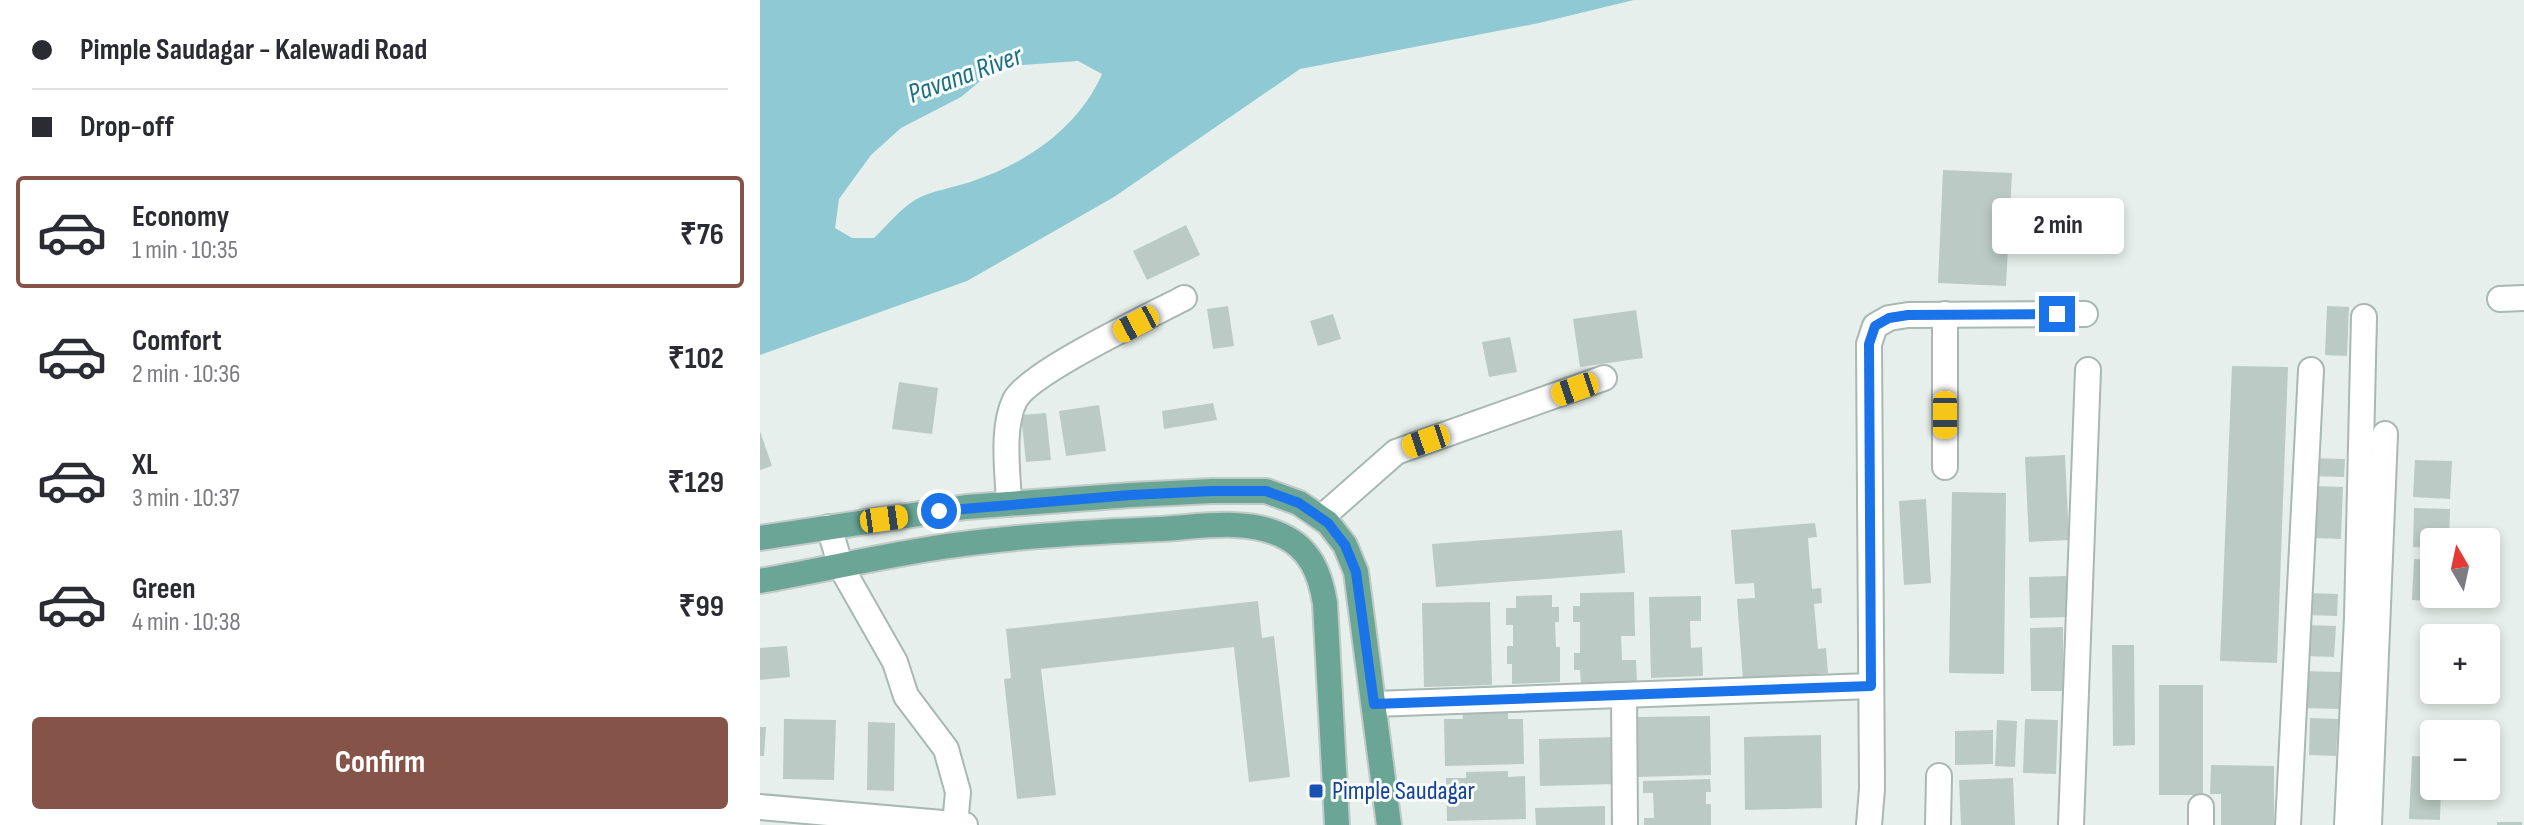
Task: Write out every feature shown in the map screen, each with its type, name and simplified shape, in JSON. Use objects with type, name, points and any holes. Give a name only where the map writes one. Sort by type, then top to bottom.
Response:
[{"type":"main road","points":[[760,538],[966,507],[1131,495],[1266,491],[1299,503],[1328,523],[1345,545],[1356,572],[1390,821]]},
{"type":"main road","points":[[760,581],[970,543],[1212,526],[1259,527],[1283,535],[1303,549],[1321,582],[1327,633],[1337,825]]},
{"type":"street","points":[[1009,504],[1007,432],[1016,399],[1041,374],[1184,298]]},
{"type":"street","points":[[1945,314],[1945,467]]},
{"type":"street","points":[[1869,825],[1872,789],[1869,344],[1875,326],[1889,318],[1908,315],[2085,314]]},
{"type":"street","points":[[2347,825],[2357,618],[2364,317]]},
{"type":"street","points":[[2071,825],[2088,370]]},
{"type":"street","points":[[2288,825],[2311,370]]},
{"type":"street","points":[[1321,518],[1396,452],[1604,378]]},
{"type":"street","points":[[2369,825],[2385,434]]},
{"type":"street","points":[[760,807],[958,824],[958,792],[946,749],[906,696],[895,662],[841,567],[829,527]]},
{"type":"street","points":[[1374,704],[1871,686]]},
{"type":"street","points":[[1624,695],[1625,825]]},
{"type":"street","points":[[1938,825],[1939,776]]},
{"type":"water","name":"Pavana River","points":[[760,0],[1634,0],[1539,23],[1300,69],[1114,197],[967,281],[760,355]],"holes":[[[1078,61],[1102,74],[1080,111],[1049,141],[1013,164],[915,200],[874,238],[852,238],[835,228],[839,199],[871,155],[901,128],[961,97],[997,67]]]},
{"type":"building","points":[[1943,170],[2012,173],[2006,286],[1938,283]]},
{"type":"building","points":[[1186,225],[1200,255],[1147,280],[1133,251]]},
{"type":"building","points":[[1228,306],[1234,346],[1213,349],[1207,309]]},
{"type":"building","points":[[2327,306],[2349,307],[2347,356],[2325,355]]},
{"type":"building","points":[[1636,310],[1643,358],[1580,367],[1573,319]]},
{"type":"building","points":[[1333,314],[1341,339],[1318,346],[1310,321]]},
{"type":"building","points":[[1510,337],[1517,372],[1489,377],[1482,342]]},
{"type":"building","points":[[2232,366],[2288,367],[2277,663],[2220,661]]},
{"type":"building","points":[[899,382],[938,388],[932,434],[892,429]]},
{"type":"building","points":[[1213,403],[1217,420],[1164,429],[1162,411]]},
{"type":"building","points":[[1099,405],[1106,451],[1066,456],[1059,411]]},
{"type":"building","points":[[1046,413],[1051,460],[1026,462],[1021,415]]},
{"type":"building","points":[[760,431],[772,466],[760,470]]},
{"type":"building","points":[[2065,455],[2069,540],[2029,542],[2025,457]]},
{"type":"building","points":[[2309,458],[2345,459],[2344,477],[2308,476]]},
{"type":"building","points":[[2415,460],[2452,461],[2450,499],[2413,497]]},
{"type":"building","points":[[2315,486],[2343,487],[2341,539],[2313,538]]},
{"type":"building","points":[[1952,492],[2006,493],[2004,674],[1949,673]]},
{"type":"building","points":[[1926,499],[1931,583],[1904,585],[1899,501]]},
{"type":"building","points":[[2414,508],[2450,509],[2449,528],[2420,528],[2420,547],[2413,547]]},
{"type":"building","points":[[1815,523],[1817,537],[1808,538],[1812,589],[1821,588],[1822,603],[1814,604],[1818,649],[1826,648],[1828,673],[1743,680],[1737,599],[1755,598],[1754,583],[1735,584],[1731,530]]},
{"type":"building","points":[[1622,530],[1625,573],[1436,587],[1432,544]]},
{"type":"building","points":[[2414,559],[2420,559],[2420,600],[2412,600]]},
{"type":"building","points":[[2066,576],[2067,617],[2030,618],[2029,577]]},
{"type":"building","points":[[1634,592],[1635,636],[1621,636],[1622,660],[1636,660],[1637,683],[1581,685],[1580,670],[1574,670],[1574,653],[1580,653],[1580,622],[1573,622],[1573,606],[1580,606],[1580,593]]},
{"type":"building","points":[[2306,593],[2338,594],[2337,616],[2306,615]]},
{"type":"building","points":[[1552,595],[1552,607],[1559,607],[1559,622],[1555,622],[1556,647],[1560,647],[1560,682],[1512,684],[1512,664],[1507,664],[1507,646],[1513,646],[1513,625],[1506,625],[1506,608],[1516,608],[1516,596]]},
{"type":"building","points":[[1701,596],[1701,621],[1690,621],[1691,648],[1702,647],[1703,676],[1651,678],[1649,597]]},
{"type":"building","points":[[1258,601],[1262,638],[1274,636],[1290,777],[1249,782],[1234,647],[1041,669],[1056,795],[1017,799],[1004,679],[1011,678],[1006,629]]},
{"type":"building","points":[[1490,602],[1492,685],[1424,687],[1422,603]]},
{"type":"building","points":[[2305,625],[2336,626],[2334,657],[2304,656]]},
{"type":"building","points":[[2063,627],[2063,691],[2031,691],[2030,628]]},
{"type":"building","points":[[2112,645],[2134,645],[2135,745],[2113,746]]},
{"type":"building","points":[[787,646],[790,677],[760,680],[760,648]]},
{"type":"building","points":[[2303,671],[2341,672],[2339,709],[2302,708]]},
{"type":"building","points":[[2159,685],[2203,685],[2203,795],[2159,795]]},
{"type":"building","points":[[1508,709],[1508,719],[1523,719],[1524,764],[1445,766],[1444,719],[1463,719],[1462,710]]},
{"type":"building","points":[[1710,716],[1711,775],[1638,777],[1636,717]]},
{"type":"building","points":[[2310,718],[2338,719],[2336,756],[2309,755]]},
{"type":"building","points":[[784,719],[836,720],[834,780],[783,779]]},
{"type":"building","points":[[2025,719],[2058,720],[2056,774],[2023,773]]},
{"type":"building","points":[[1997,720],[2017,721],[2015,767],[1995,766]]},
{"type":"building","points":[[868,722],[895,723],[894,791],[867,790]]},
{"type":"building","points":[[760,727],[766,727],[764,756],[760,756]]},
{"type":"building","points":[[1993,730],[1993,764],[1955,765],[1955,731]]},
{"type":"building","points":[[1821,735],[1822,808],[1745,810],[1744,737]]},
{"type":"building","points":[[1617,737],[1618,784],[1540,786],[1539,739]]},
{"type":"building","points":[[2412,756],[2420,756],[2420,800],[2441,800],[2440,820],[2409,819]]},
{"type":"building","points":[[2211,765],[2274,766],[2274,825],[2221,825],[2221,794],[2210,794]]},
{"type":"building","points":[[1508,771],[1508,777],[1525,776],[1526,819],[1447,821],[1446,778],[1466,778],[1466,772]]},
{"type":"building","points":[[2013,778],[2015,825],[1961,825],[1959,780]]},
{"type":"building","points":[[1710,779],[1711,792],[1706,792],[1706,804],[1711,804],[1711,825],[1644,825],[1644,818],[1654,818],[1653,793],[1643,793],[1643,781]]},
{"type":"building","points":[[1605,806],[1605,825],[1536,825],[1535,808]]},
{"type":"building","points":[[2497,822],[2522,822],[2522,825],[2497,825]]},
{"type":"place","name":"Pimple Saudagar","points":[[1316,791]]},
{"type":"route","points":[[939,511],[1212,491],[1266,491],[1299,503],[1328,523],[1345,545],[1356,572],[1374,704],[1871,686],[1869,344],[1875,326],[1889,318],[1908,315],[2057,314]]}]
